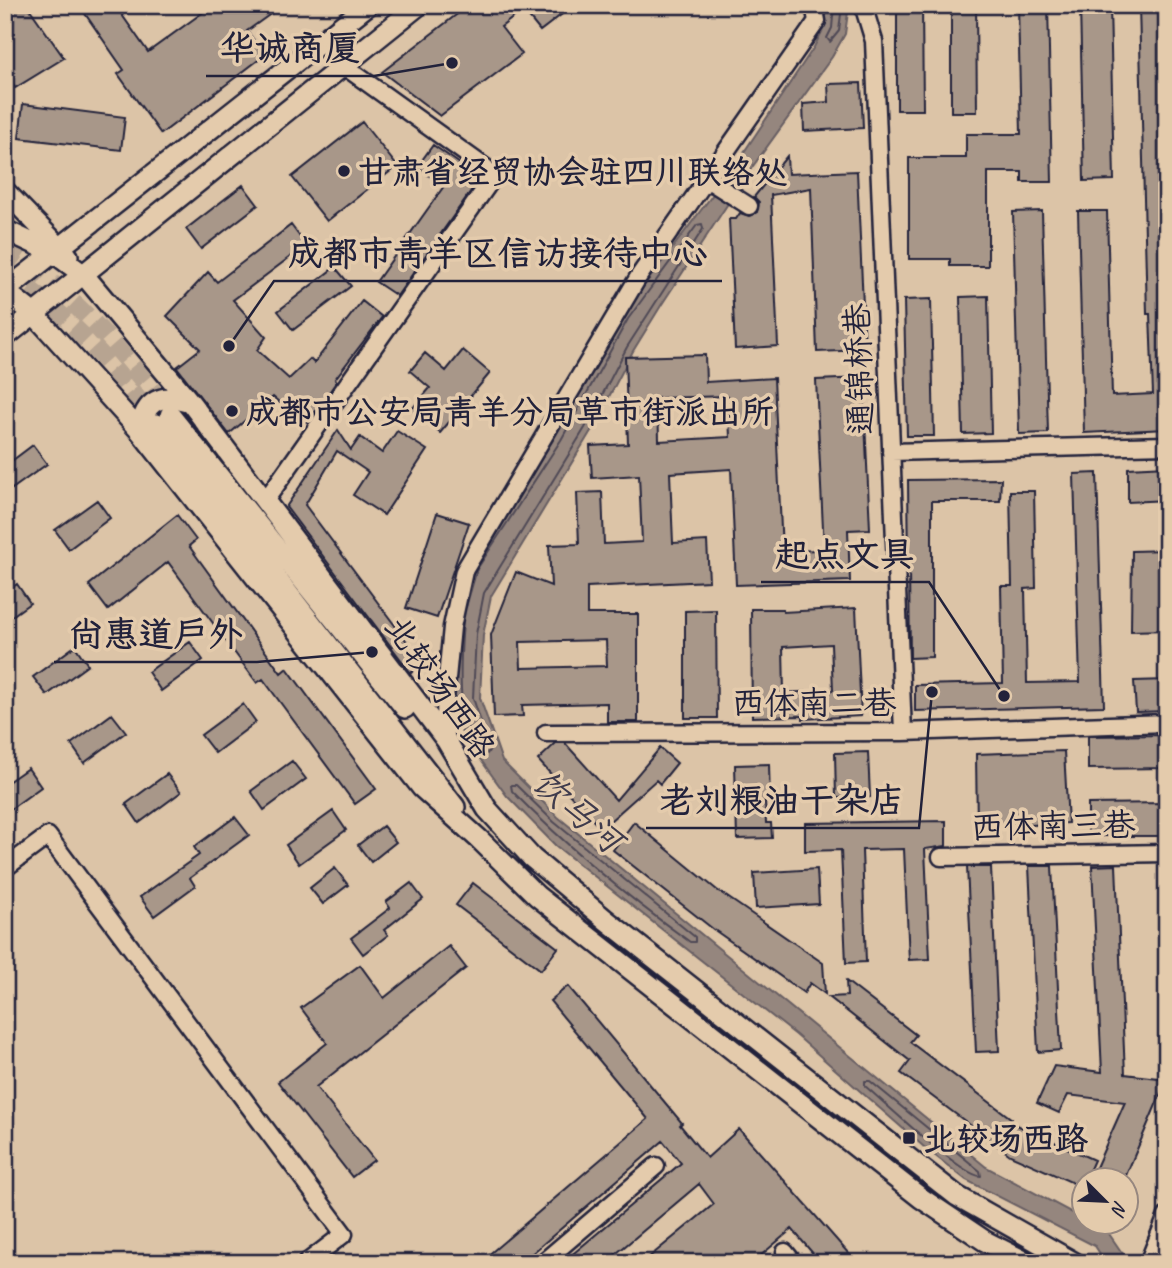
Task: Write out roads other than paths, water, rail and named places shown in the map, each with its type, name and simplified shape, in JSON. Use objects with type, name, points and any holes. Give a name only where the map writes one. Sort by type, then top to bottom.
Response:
[{"type":"main road","points":[[368,5],[5,291],[156,424],[487,809]]},
{"type":"main road","points":[[5,337],[419,5]]},
{"type":"main road","name":"北较场西路","points":[[5,191],[57,251],[84,275],[190,402],[446,740],[487,809],[532,858],[606,920],[957,1196],[1076,1263]]},
{"type":"main road","points":[[5,230],[57,251]]},
{"type":"main road","points":[[190,402],[172,396],[154,402],[144,414],[156,424],[422,788],[479,838],[537,896],[921,1198],[985,1241],[1028,1263]]},
{"type":"street","points":[[446,740],[445,699],[452,627],[464,571],[639,276],[817,21],[814,5]]},
{"type":"street","name":"通锦桥巷","points":[[863,5],[874,41],[903,732]]},
{"type":"street","points":[[265,501],[492,179],[486,167],[344,66]]},
{"type":"street","points":[[708,180],[745,204]]},
{"type":"street","points":[[891,452],[1167,445]]},
{"type":"street","name":"西体南二巷","points":[[546,733],[903,732],[1167,723]]},
{"type":"street","points":[[5,868],[48,836],[344,1234],[306,1263]]},
{"type":"street","name":"西体南三巷","points":[[941,857],[1167,853]]},
{"type":"street","points":[[542,1263],[656,1166]]},
{"type":"street","points":[[1148,1263],[1167,1216]]},
{"type":"street","points":[[1163,1263],[1167,1254]]},
{"type":"water","points":[[827,5],[849,5],[845,34],[832,57],[748,173],[662,304],[633,351],[591,431],[491,596],[483,635],[480,698],[502,761],[558,817],[986,1167],[1070,1212],[1070,1233],[966,1180],[924,1147],[796,1035],[556,846],[507,796],[462,734],[452,680],[457,614],[470,567],[555,437],[622,315],[738,161],[814,47],[825,26]]},
{"type":"water","points":[[1075,1236],[1110,1236],[1129,1263],[1106,1263],[1095,1246]]},
{"type":"tunnel","points":[[5,249],[52,283],[73,303],[113,344],[168,411]]},
{"type":"tunnel","points":[[5,273],[48,304],[87,340],[155,423]]},
{"type":"place","name":"华诚商厦","points":[[452,63]]},
{"type":"place","name":"甘肃省经贸协会驻四川联络处","points":[[344,171]]},
{"type":"place","name":"成都市青羊区信访接待中心","points":[[229,346]]},
{"type":"place","name":"成都市公安局青羊分局草市街派出所","points":[[232,411]]},
{"type":"place","name":"尚惠道户外","points":[[372,652]]},
{"type":"place","name":"老刘粮油干杂店","points":[[932,692]]},
{"type":"place","name":"起点文具","points":[[1004,696]]},
{"type":"place","name":"北较场西路","points":[[909,1138]]},
{"type":"water label","name":"饮马河","points":[[578,811]]}]
